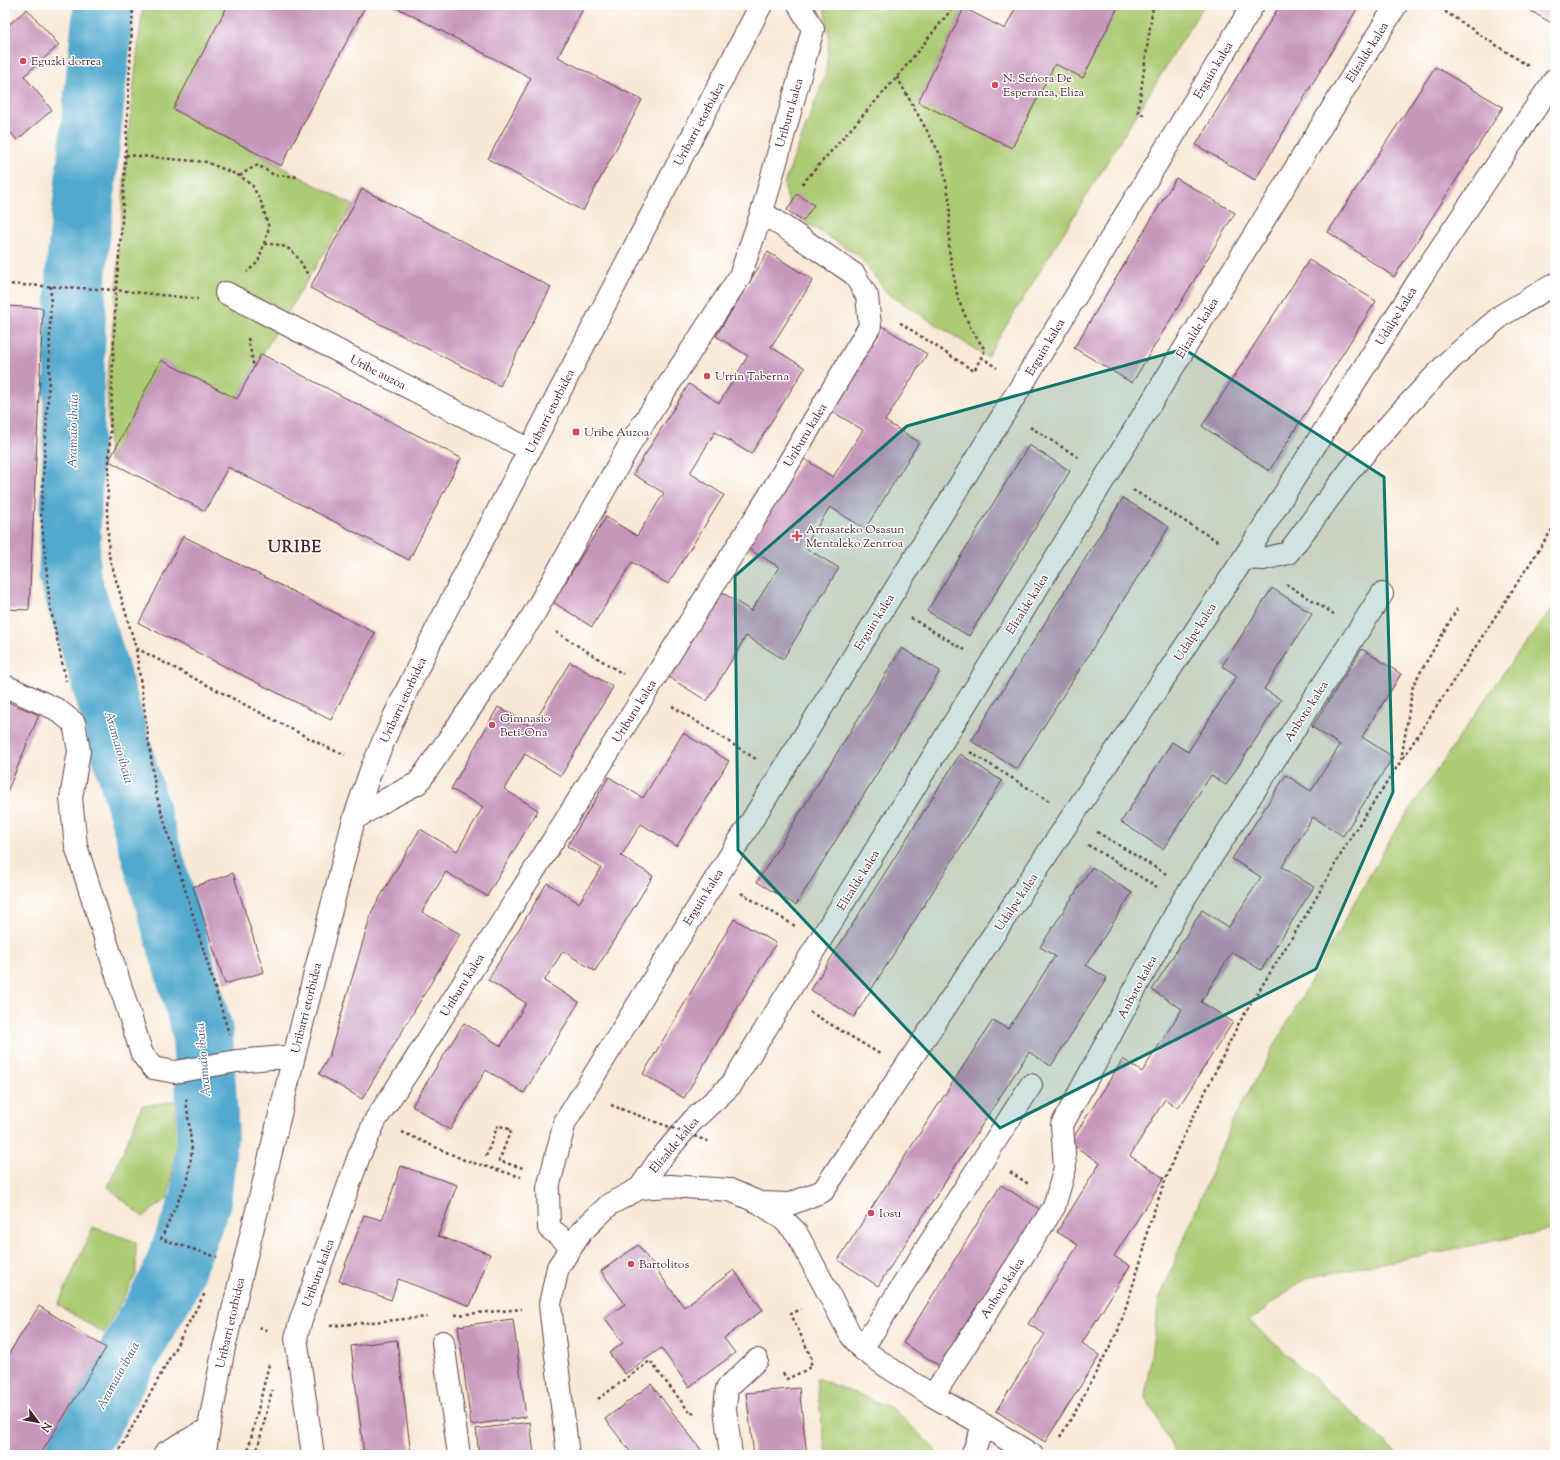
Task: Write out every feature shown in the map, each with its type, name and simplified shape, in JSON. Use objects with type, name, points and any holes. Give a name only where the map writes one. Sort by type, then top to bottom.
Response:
[{"type":"street","name":"Uribarri etorbidea","points":[[204,1455],[223,1352],[294,1056],[354,819],[371,770],[394,717],[436,630],[761,5]]},
{"type":"street","name":"Uriburu kalea","points":[[313,1455],[296,1338],[359,1156],[376,1119],[409,1070],[769,496],[870,326],[867,296],[854,274],[762,212],[813,29],[799,5]]},
{"type":"street","name":"Erguin kalea","points":[[572,1245],[549,1228],[548,1188],[565,1122],[1023,383],[1253,5]]},
{"type":"street","name":"Elizalde kalea","points":[[640,1188],[657,1163],[693,1120],[731,1085],[1396,5]]},
{"type":"street","name":"Udalpe kalea","points":[[760,1202],[790,1204],[823,1191],[1244,558],[1421,277],[1555,79]]},
{"type":"street","points":[[354,819],[418,783],[532,617],[633,439],[740,276],[762,212]]},
{"type":"street","points":[[1244,558],[1263,559],[1288,553],[1350,470],[1451,359],[1502,315],[1555,284]]},
{"type":"street","name":"Uribe auzoa","points":[[226,293],[530,450]]},
{"type":"street","name":"Anboto kalea","points":[[933,1396],[1054,1207],[1065,1168],[1062,1125],[1182,902],[1382,594]]},
{"type":"street","points":[[5,686],[56,709],[74,724],[79,751],[71,798],[76,846],[142,1054],[153,1068],[175,1072],[237,1061],[294,1056]]},
{"type":"street","points":[[862,1349],[1031,1085]]},
{"type":"street","points":[[568,1455],[550,1304],[558,1267],[586,1227],[610,1204],[640,1188],[670,1186],[730,1190],[760,1202],[780,1217],[796,1232],[850,1334],[862,1349],[933,1396],[1032,1455]]},
{"type":"street","points":[[443,1342],[458,1455]]},
{"type":"street","points":[[731,1455],[725,1409],[727,1388],[757,1360]]},
{"type":"street","points":[[972,1455],[984,1425]]},
{"type":"street","points":[[164,1455],[208,1428]]},
{"type":"path","points":[[133,5],[122,222],[116,290],[107,510],[109,556],[136,648],[156,794],[237,1061]]},
{"type":"path","points":[[797,189],[897,77],[955,5]]},
{"type":"path","points":[[1144,115],[1138,112],[1153,6],[1151,5]]},
{"type":"path","points":[[1435,5],[1529,66]]},
{"type":"path","points":[[897,77],[941,156],[950,203],[950,250],[958,299],[970,329],[985,350],[974,371],[898,321]]},
{"type":"path","points":[[5,284],[116,290],[205,299],[226,293],[258,262],[270,228],[262,204],[252,185],[240,176],[206,162],[126,155]]},
{"type":"path","points":[[240,176],[258,165],[274,174],[300,177]]},
{"type":"path","points":[[264,244],[276,244],[290,250],[299,258],[309,277]]},
{"type":"path","points":[[51,286],[49,379],[41,514],[50,606],[74,724]]},
{"type":"path","points":[[1555,327],[1552,330],[1555,341]]},
{"type":"path","points":[[1025,424],[1090,464],[1103,480],[1214,539]]},
{"type":"path","points":[[1060,1437],[1076,1412],[1118,1330],[1143,1254],[1148,1227],[1176,1152],[1239,1023],[1312,905],[1352,835],[1555,525]]},
{"type":"path","points":[[1302,593],[1359,629]]},
{"type":"path","points":[[1401,761],[1413,685],[1457,609]]},
{"type":"path","points":[[532,617],[780,774]]},
{"type":"path","points":[[913,619],[954,643]]},
{"type":"path","points":[[136,648],[328,748],[345,755]]},
{"type":"path","points":[[945,737],[1046,800]]},
{"type":"path","points":[[1109,839],[1168,875]]},
{"type":"path","points":[[1108,857],[1159,889]]},
{"type":"path","points":[[753,900],[795,926]]},
{"type":"path","points":[[785,997],[880,1054]]},
{"type":"path","points":[[186,1094],[192,1150],[188,1179],[161,1239],[210,1254]]},
{"type":"path","points":[[621,1109],[710,1142]]},
{"type":"path","points":[[376,1119],[464,1160],[523,1177],[526,1168],[499,1161],[511,1130],[498,1125],[486,1156]]},
{"type":"path","points":[[985,1157],[1056,1201]]},
{"type":"path","points":[[117,1455],[207,1290]]},
{"type":"path","points":[[780,1368],[787,1379],[811,1366],[811,1357],[792,1314],[801,1309]]},
{"type":"path","points":[[598,1399],[650,1361],[691,1414],[727,1388]]},
{"type":"path","points":[[247,1455],[262,1388]]},
{"type":"path","points":[[256,1455],[273,1388]]},
{"type":"highlighted area","points":[[1184,349],[1384,477],[1393,792],[1316,969],[1000,1128],[738,850],[735,576],[907,426]]},
{"type":"green space","points":[[143,5],[228,5],[173,109],[353,205],[254,368],[237,399],[161,360],[109,461],[107,383],[116,294],[126,155]]},
{"type":"green space","points":[[824,5],[958,5],[964,8],[918,102],[1012,148],[1055,64],[1083,77],[1119,5],[1204,5],[987,357],[887,293],[859,256],[791,213],[784,184],[826,73],[829,36]]},
{"type":"green space","points":[[1555,605],[1555,1229],[1306,1278],[1249,1321],[1400,1455],[1177,1455],[1145,1396],[1159,1300],[1232,1122],[1390,839],[1501,676]]},
{"type":"green space","points":[[186,1099],[168,1198],[143,1217],[108,1187],[142,1106]]},
{"type":"green space","points":[[93,1227],[136,1242],[136,1275],[104,1333],[58,1305]]},
{"type":"green space","points":[[816,1378],[892,1408],[935,1449],[935,1455],[826,1455]]},
{"type":"building","points":[[228,5],[366,5],[281,166],[173,109]]},
{"type":"building","points":[[392,5],[585,5],[558,57],[642,100],[583,211],[488,159],[531,78]]},
{"type":"building","points":[[1017,5],[1119,5],[1083,78],[1055,64],[1012,148],[918,102],[964,8],[1005,29]]},
{"type":"building","points":[[1280,5],[1350,5],[1357,9],[1255,180],[1196,145]]},
{"type":"building","points":[[1521,5],[1555,5],[1555,21],[1553,24]]},
{"type":"building","name":"Eguzki dorrea","points":[[27,9],[59,45],[24,76],[52,110],[17,140],[5,126],[5,28]]},
{"type":"building","points":[[1435,67],[1503,107],[1394,277],[1328,232]]},
{"type":"building","points":[[1176,178],[1235,213],[1132,383],[1074,348]]},
{"type":"building","points":[[362,189],[551,287],[500,386],[310,288]]},
{"type":"building","points":[[797,194],[814,205],[803,221],[787,210]]},
{"type":"building","points":[[768,252],[813,280],[771,347],[805,368],[751,454],[715,432],[690,473],[724,495],[668,584],[632,562],[592,627],[553,602],[606,517],[637,536],[664,493],[633,474],[689,384],[719,403],[748,356],[716,336]]},
{"type":"building","points":[[1309,260],[1376,301],[1269,471],[1202,426]]},
{"type":"building","points":[[5,306],[43,308],[29,610],[5,609]]},
{"type":"building","points":[[882,326],[927,354],[885,421],[919,442],[865,529],[830,507],[804,547],[839,568],[783,659],[746,636],[707,701],[667,676],[720,591],[751,611],[779,567],[747,548],[803,458],[833,477],[863,430],[830,410]]},
{"type":"building","points":[[261,354],[461,458],[409,560],[228,467],[205,511],[109,461],[161,360],[237,399]]},
{"type":"building","points":[[1029,445],[1070,471],[969,636],[927,611]]},
{"type":"building","points":[[1123,498],[1169,527],[1017,769],[971,741]]},
{"type":"building","points":[[183,536],[375,633],[331,720],[139,623]]},
{"type":"building","points":[[1272,588],[1312,614],[1264,689],[1281,700],[1226,785],[1211,775],[1163,849],[1121,822],[1172,742],[1188,752],[1237,676],[1222,666]]},
{"type":"building","points":[[902,648],[940,671],[796,905],[757,882]]},
{"type":"building","points":[[1362,649],[1401,674],[1362,737],[1393,757],[1343,836],[1313,817],[1282,867],[1314,887],[1261,970],[1232,952],[1201,1002],[1233,1022],[1178,1108],[1165,1099],[1130,1156],[1164,1178],[1114,1256],[1130,1266],[1082,1343],[1100,1355],[1045,1442],[996,1411],[1045,1334],[1028,1324],[1078,1245],[1057,1232],[1100,1163],[1070,1143],[1123,1059],[1142,1072],[1182,1009],[1152,990],[1202,910],[1229,927],[1261,877],[1232,859],[1286,775],[1311,791],[1340,745],[1312,727]]},
{"type":"building","points":[[570,662],[613,687],[561,776],[525,754],[504,789],[538,810],[487,896],[446,872],[422,912],[460,934],[362,1099],[319,1074],[329,1056],[372,911],[420,829],[457,851],[483,807],[451,789],[498,707],[532,727]]},
{"type":"building","points":[[5,701],[39,715],[5,797]]},
{"type":"building","points":[[683,733],[729,761],[677,846],[641,824],[621,856],[653,876],[595,971],[563,951],[544,981],[579,1002],[524,1093],[486,1070],[450,1130],[412,1106],[464,1023],[501,1046],[526,1003],[488,980],[547,883],[579,903],[601,868],[567,846],[609,777],[643,798]]},
{"type":"building","points":[[960,754],[1002,781],[854,1017],[811,990]]},
{"type":"building","points":[[1092,867],[1132,893],[1086,965],[1107,978],[1051,1066],[1029,1052],[878,1286],[838,1260],[993,1020],[1008,1029],[1055,956],[1040,947]]},
{"type":"building","points":[[233,873],[264,972],[225,984],[193,887]]},
{"type":"building","points":[[734,919],[776,943],[684,1098],[643,1074]]},
{"type":"building","points":[[401,1166],[457,1185],[438,1236],[490,1254],[470,1306],[398,1279],[391,1300],[339,1281],[364,1215],[382,1220]]},
{"type":"building","points":[[1001,1185],[1041,1210],[943,1368],[903,1343]]},
{"type":"building","points":[[638,1245],[684,1307],[734,1270],[763,1310],[724,1338],[735,1353],[689,1387],[661,1348],[625,1374],[609,1353],[623,1343],[605,1318],[625,1304],[601,1271]]},
{"type":"building","points":[[39,1306],[106,1348],[40,1455],[5,1455],[5,1360]]},
{"type":"building","points":[[513,1319],[526,1417],[471,1425],[458,1326]]},
{"type":"building","points":[[397,1340],[411,1455],[364,1455],[351,1346]]},
{"type":"building","points":[[651,1384],[705,1455],[633,1455],[605,1419]]},
{"type":"building","points":[[799,1388],[807,1455],[754,1455],[746,1393]]},
{"type":"building","points":[[530,1422],[534,1455],[479,1455],[476,1429]]},
{"type":"waterway","name":"Aramaio ibaia","points":[[72,1455],[169,1283],[201,1199],[208,1127],[202,1029],[99,672],[69,574],[76,272],[104,5]]},
{"type":"place","name":"Eguzki dorrea","points":[[23,61]]},
{"type":"place","name":"N. Señora De Esperanza, Eliza","points":[[995,85]]},
{"type":"place","name":"Urrin Taberna","points":[[707,376]]},
{"type":"place","name":"Uribe Auzoa","points":[[576,432]]},
{"type":"place","name":"Arrasateko Osasun Mentaleko Zentroa","points":[[797,536]]},
{"type":"place","name":"Gimnasio Beti-Ona","points":[[492,725]]},
{"type":"place","name":"Iosu","points":[[871,1213]]},
{"type":"place","name":"Bartolitos","points":[[631,1264]]},
{"type":"district","name":"URIBE","points":[[295,546]]}]
